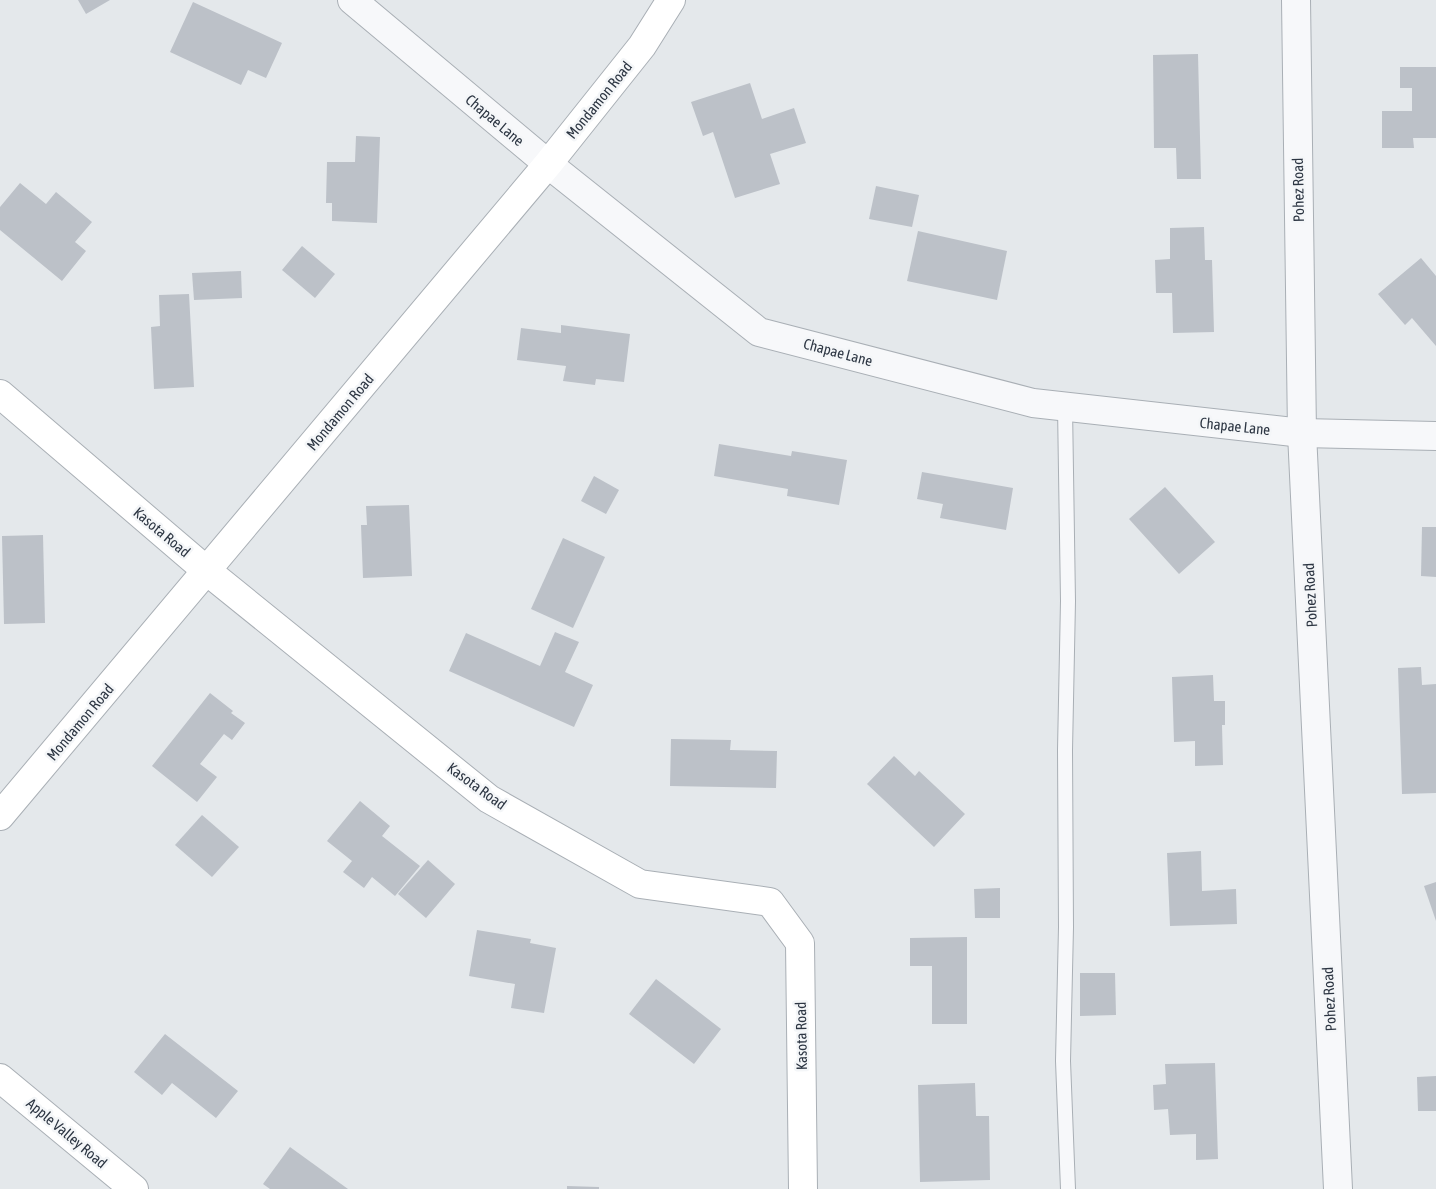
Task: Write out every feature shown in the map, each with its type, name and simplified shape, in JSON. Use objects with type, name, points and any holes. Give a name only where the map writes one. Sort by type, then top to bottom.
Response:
[{"type":"street","name":"Chapae Lane","points":[[352,0],[548,164],[759,332],[1033,403],[1302,433],[1436,436]]},
{"type":"street","name":"Mondamon Road","points":[[0,816],[548,164],[642,46],[670,0]]},
{"type":"street","name":"Pohez Road","points":[[1296,0],[1302,433],[1338,1189]]},
{"type":"street","name":"Kasota Road","points":[[0,394],[207,571],[489,798],[640,884],[770,902],[800,943],[803,1189]]},
{"type":"street","name":"Apple Valley Road","points":[[0,1078],[134,1189]]},
{"type":"lane","points":[[1065,407],[1068,601],[1065,750],[1066,927],[1063,1061],[1068,1189]]},
{"type":"building","points":[[78,0],[110,0],[86,14]]},
{"type":"building","points":[[193,2],[282,43],[266,78],[248,70],[241,85],[170,52]]},
{"type":"building","points":[[1198,54],[1201,179],[1177,179],[1176,148],[1154,148],[1153,55]]},
{"type":"building","points":[[1400,67],[1436,67],[1436,138],[1413,138],[1414,148],[1382,148],[1382,111],[1412,111],[1412,88],[1400,88]]},
{"type":"building","points":[[750,83],[762,119],[794,108],[806,143],[770,154],[780,184],[735,198],[713,132],[703,136],[691,102]]},
{"type":"building","points":[[356,136],[380,137],[377,223],[332,221],[332,203],[326,203],[327,162],[355,162]]},
{"type":"building","points":[[20,183],[46,204],[56,192],[92,222],[75,242],[86,251],[62,281],[0,230],[0,207]]},
{"type":"building","points":[[876,186],[919,195],[912,227],[869,219]]},
{"type":"building","points":[[1204,227],[1205,260],[1212,260],[1214,332],[1173,333],[1172,293],[1156,293],[1155,260],[1170,259],[1170,228]]},
{"type":"building","points":[[918,231],[1007,251],[997,300],[907,281]]},
{"type":"building","points":[[302,246],[335,274],[315,298],[282,270]]},
{"type":"building","points":[[1421,258],[1436,276],[1436,346],[1412,318],[1405,325],[1378,294]]},
{"type":"building","points":[[241,271],[242,298],[194,300],[192,273]]},
{"type":"building","points":[[189,294],[194,387],[154,389],[151,327],[160,326],[159,295]]},
{"type":"building","points":[[561,325],[630,334],[624,382],[596,379],[595,385],[563,381],[566,366],[517,360],[521,328],[561,333]]},
{"type":"building","points":[[719,444],[791,456],[792,451],[847,460],[839,505],[787,496],[788,489],[714,476]]},
{"type":"building","points":[[922,472],[1013,488],[1006,530],[940,518],[943,504],[917,499]]},
{"type":"building","points":[[594,476],[619,490],[606,514],[581,501]]},
{"type":"building","points":[[1165,487],[1215,542],[1179,574],[1129,519]]},
{"type":"building","points":[[409,505],[412,576],[363,578],[361,525],[367,525],[366,506]]},
{"type":"building","points":[[1422,527],[1436,527],[1436,577],[1421,576]]},
{"type":"building","points":[[43,535],[45,623],[4,624],[2,536]]},
{"type":"building","points":[[563,538],[605,557],[573,628],[531,609]]},
{"type":"building","points":[[555,632],[579,642],[565,672],[593,685],[574,727],[449,671],[466,633],[540,666]]},
{"type":"building","points":[[1421,667],[1422,685],[1436,684],[1436,793],[1402,794],[1398,668]]},
{"type":"building","points":[[1213,675],[1214,701],[1225,701],[1225,725],[1222,725],[1223,765],[1195,766],[1195,741],[1174,742],[1172,677]]},
{"type":"building","points":[[210,693],[233,711],[231,713],[245,723],[232,740],[224,734],[200,764],[217,777],[197,802],[152,766]]},
{"type":"building","points":[[671,739],[731,740],[730,750],[777,751],[776,788],[670,786]]},
{"type":"building","points":[[894,756],[915,776],[919,771],[965,814],[934,847],[867,784]]},
{"type":"building","points":[[360,801],[390,826],[382,836],[420,866],[395,896],[372,877],[364,888],[343,872],[352,861],[327,841]]},
{"type":"building","points":[[202,815],[239,847],[212,877],[175,845]]},
{"type":"building","points":[[1201,851],[1202,891],[1236,889],[1237,924],[1170,926],[1167,853]]},
{"type":"building","points":[[428,860],[455,884],[426,918],[398,894]]},
{"type":"building","points":[[1436,882],[1436,921],[1424,886]]},
{"type":"building","points":[[1000,888],[1000,918],[975,918],[974,889]]},
{"type":"building","points":[[477,930],[531,939],[530,943],[556,948],[544,1013],[511,1008],[515,984],[469,976]]},
{"type":"building","points":[[967,937],[967,1024],[932,1024],[932,966],[910,966],[910,938]]},
{"type":"building","points":[[1080,973],[1115,973],[1116,1015],[1080,1016]]},
{"type":"building","points":[[656,979],[721,1029],[694,1064],[629,1014]]},
{"type":"building","points":[[165,1034],[238,1091],[216,1118],[172,1083],[162,1095],[134,1072]]},
{"type":"building","points":[[1215,1063],[1218,1159],[1196,1160],[1196,1134],[1170,1135],[1168,1109],[1154,1110],[1153,1085],[1166,1084],[1165,1064]]},
{"type":"building","points":[[1436,1076],[1436,1111],[1418,1111],[1417,1077]]},
{"type":"building","points":[[975,1083],[976,1116],[989,1116],[990,1180],[920,1182],[918,1085]]},
{"type":"building","points":[[290,1147],[348,1189],[270,1189],[263,1184]]},
{"type":"building","points":[[567,1186],[599,1187],[599,1189],[567,1189]]}]
